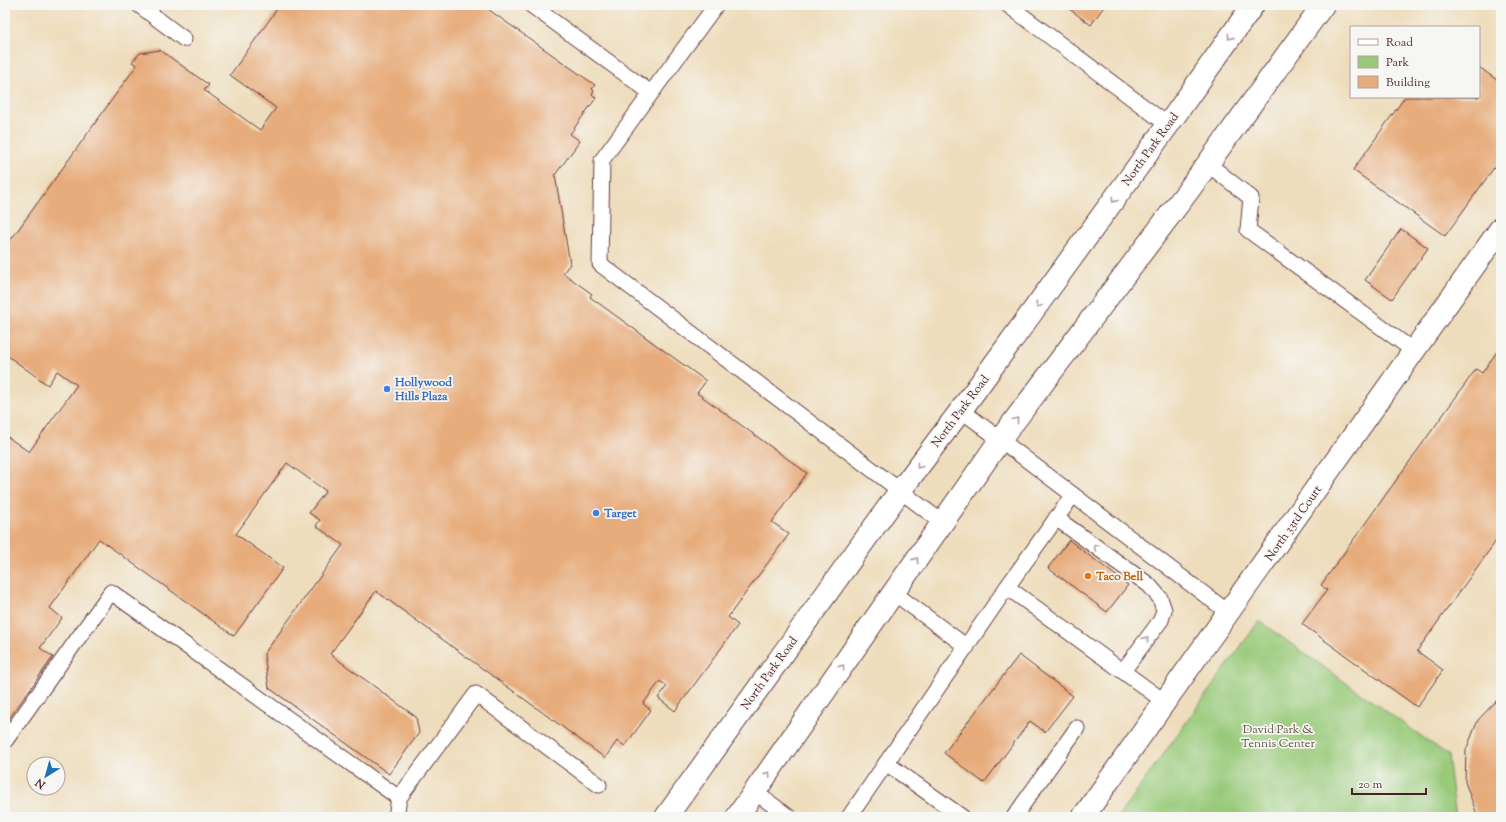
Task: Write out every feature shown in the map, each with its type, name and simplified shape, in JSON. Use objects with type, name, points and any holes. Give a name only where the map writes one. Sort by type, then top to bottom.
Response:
[{"type":"street","name":"North Park Road","points":[[666,817],[900,491],[961,410],[1168,125],[1253,5]]},
{"type":"street","points":[[737,817],[1000,440],[1208,164],[1323,5]]},
{"type":"street","name":"North 33rd Court","points":[[1083,817],[1501,228]]},
{"type":"lane","points":[[139,5],[184,39]]},
{"type":"lane","points":[[532,5],[651,93]]},
{"type":"lane","points":[[716,5],[602,160],[600,264],[943,523]]},
{"type":"lane","points":[[1008,5],[1168,125]]},
{"type":"lane","points":[[1208,164],[1251,198],[1248,230],[1414,351]]},
{"type":"lane","points":[[961,410],[1229,613]]},
{"type":"lane","points":[[849,817],[1007,587],[1073,496]]},
{"type":"lane","points":[[1056,518],[1149,585],[1160,598],[1164,610],[1161,620],[1123,671]]},
{"type":"lane","points":[[1007,587],[1165,702]]},
{"type":"lane","points":[[5,741],[111,592],[399,798]]},
{"type":"lane","points":[[894,594],[966,647]]},
{"type":"lane","points":[[396,817],[399,798],[476,694],[599,785]]},
{"type":"lane","points":[[1014,817],[1076,728]]},
{"type":"lane","points":[[886,763],[962,817]]},
{"type":"lane","points":[[755,792],[789,817]]},
{"type":"green space","name":"David Park & Tennis Center","points":[[1259,621],[1448,755],[1456,817],[1118,817]]},
{"type":"building","name":"Hollywood Hills Plaza","points":[[280,5],[482,5],[595,85],[592,89],[594,91],[592,94],[596,98],[570,134],[580,141],[555,175],[570,264],[563,273],[592,294],[590,297],[706,381],[697,393],[807,473],[772,522],[789,534],[728,617],[738,625],[675,711],[658,698],[667,686],[660,681],[643,704],[651,710],[625,746],[617,741],[605,758],[376,591],[330,654],[416,717],[419,733],[389,774],[269,688],[264,654],[343,545],[316,526],[320,520],[309,513],[326,491],[287,463],[236,534],[283,568],[234,636],[99,539],[50,608],[62,618],[40,648],[53,657],[5,724],[5,435],[29,452],[77,385],[57,371],[48,385],[5,354],[5,248],[137,65],[132,62],[140,53],[160,50],[209,85],[204,90],[260,130],[276,108],[230,75]]},
{"type":"building","points":[[1064,5],[1105,5],[1091,25]]},
{"type":"building","points":[[1480,68],[1501,83],[1501,158],[1445,236],[1353,170],[1404,98],[1480,98]]},
{"type":"building","points":[[1401,229],[1428,248],[1392,299],[1365,280]]},
{"type":"building","points":[[1501,346],[1501,534],[1417,651],[1443,670],[1417,707],[1302,624],[1327,590],[1321,585],[1476,369],[1482,373]]},
{"type":"building","name":"Taco Bell","points":[[1069,540],[1128,585],[1107,612],[1048,568]]},
{"type":"building","points":[[1019,655],[1073,696],[1045,732],[1030,721],[984,783],[944,753]]},
{"type":"building","points":[[1501,696],[1501,817],[1478,817],[1465,782],[1466,750],[1478,720]]},
{"type":"place","name":"Hollywood Hills Plaza","points":[[387,389]]},
{"type":"place","name":"Target","points":[[596,513]]},
{"type":"place","name":"Taco Bell","points":[[1088,576]]}]
